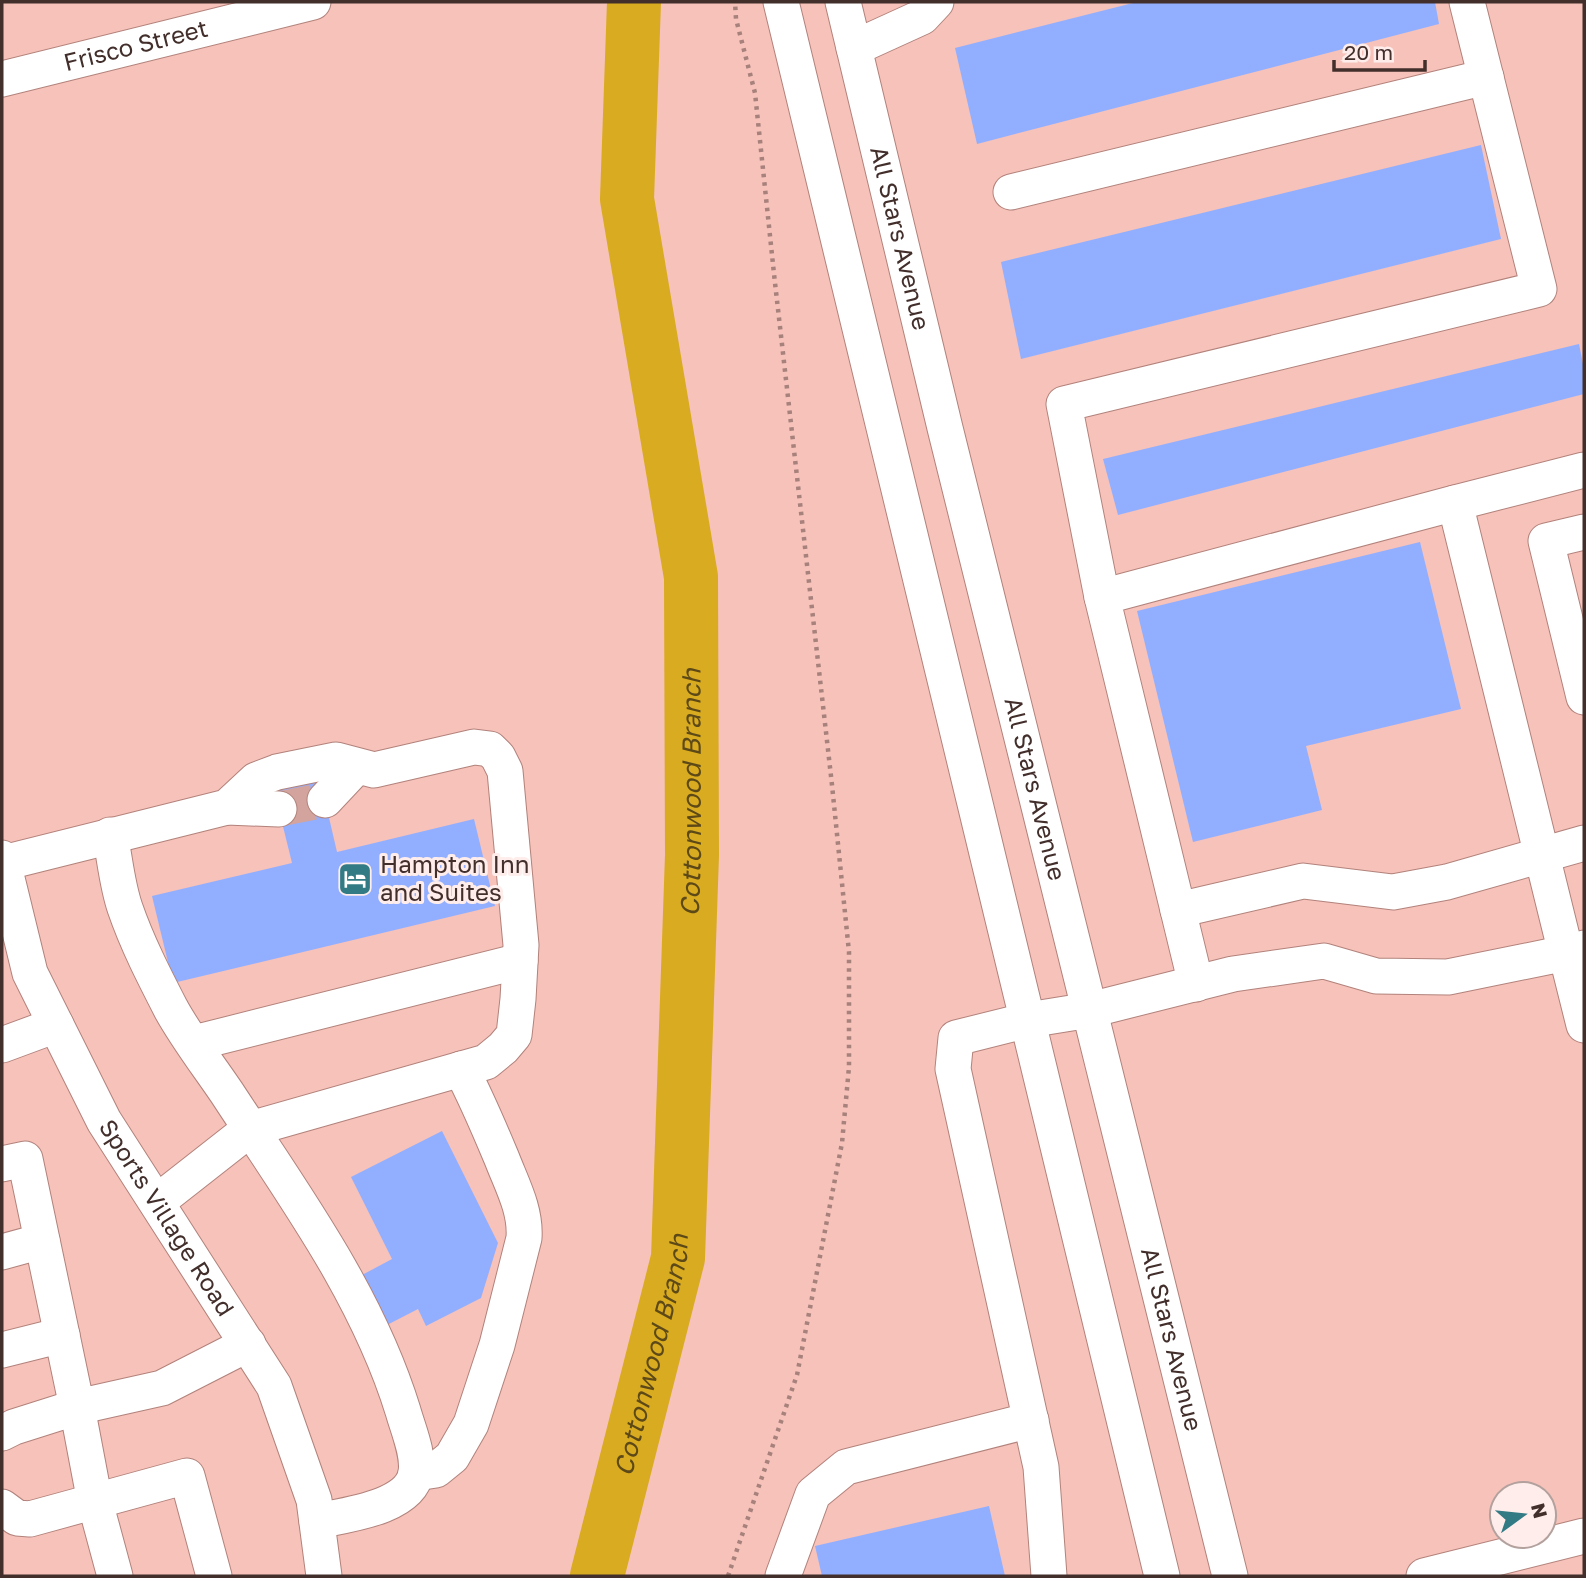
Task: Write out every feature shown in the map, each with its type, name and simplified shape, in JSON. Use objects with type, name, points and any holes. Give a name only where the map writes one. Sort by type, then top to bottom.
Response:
[{"type":"street","name":"Frisco Street","points":[[2,79],[313,2]]},
{"type":"street","points":[[781,2],[1162,1576]]},
{"type":"street","name":"All Stars Avenue","points":[[843,2],[1230,1576]]},
{"type":"street","points":[[854,48],[922,17],[936,2]]},
{"type":"street","points":[[1196,984],[1102,597],[1064,404],[1539,289],[1467,2]]},
{"type":"street","points":[[1011,192],[1486,77]]},
{"type":"street","points":[[1102,597],[1584,470]]},
{"type":"street","points":[[1455,503],[1542,855],[1575,950],[1584,1025]]},
{"type":"street","points":[[907,521],[966,511]]},
{"type":"street","points":[[1584,532],[1546,541],[1584,697]]},
{"type":"street","points":[[157,1202],[250,1129],[486,1062],[514,1035],[521,945],[505,771],[498,757],[490,749],[474,747],[374,770],[336,761],[277,772],[256,780],[227,807]]},
{"type":"street","points":[[325,800],[356,767]]},
{"type":"street","points":[[2,860],[227,807],[279,809]]},
{"type":"street","points":[[110,835],[124,905],[138,941],[173,1012],[324,1243],[365,1314],[392,1376],[416,1460],[416,1473],[412,1482],[402,1494],[386,1505],[317,1521]]},
{"type":"street","points":[[1178,910],[1303,881],[1393,892],[1447,882],[1584,844]]},
{"type":"street","name":"Sports Village Road","points":[[2,860],[30,972],[104,1121],[274,1386],[314,1500],[324,1576]]},
{"type":"street","points":[[1049,1576],[1041,1467],[953,1069],[956,1038],[1028,1020],[1090,1010],[1233,974],[1324,961],[1376,976],[1448,977],[1575,950]]},
{"type":"street","points":[[194,1043],[520,961]]},
{"type":"street","points":[[2,1045],[57,1026]]},
{"type":"street","points":[[416,1473],[436,1470],[452,1457],[471,1424],[497,1345],[524,1238],[525,1224],[517,1196],[478,1102],[461,1069]]},
{"type":"street","points":[[2,1164],[24,1159],[95,1502],[115,1576]]},
{"type":"street","points":[[2,1252],[42,1241]]},
{"type":"street","points":[[2,1350],[62,1335]]},
{"type":"street","points":[[2,1433],[77,1407],[162,1388],[248,1344]]},
{"type":"street","points":[[783,1576],[813,1493],[846,1467],[1031,1420]]},
{"type":"street","points":[[2,1507],[17,1518],[30,1518],[187,1476],[214,1576]]},
{"type":"street","points":[[1424,1576],[1584,1536]]},
{"type":"path","points":[[728,1576],[797,1375],[842,1143],[849,1067],[849,952],[833,797],[755,93],[736,19],[735,2]]},
{"type":"building","points":[[1137,2],[1435,2],[1439,24],[977,144],[955,48]]},
{"type":"building","points":[[1481,145],[1501,239],[1021,359],[1001,262]]},
{"type":"building","points":[[1579,344],[1584,369],[1584,394],[1118,515],[1103,459]]},
{"type":"building","points":[[1420,542],[1461,709],[1306,746],[1322,810],[1193,842],[1137,611]]},
{"type":"building","name":"Hampton Inn and Suites","points":[[320,779],[337,852],[474,819],[495,906],[173,983],[152,896],[292,863],[274,790]]},
{"type":"building","points":[[442,1131],[498,1243],[481,1298],[426,1326],[418,1309],[387,1325],[362,1275],[392,1259],[351,1177]]},
{"type":"building","points":[[989,1506],[1005,1576],[822,1576],[815,1546]]},
{"type":"waterway","name":"Cottonwood Branch","points":[[597,1576],[678,1258],[692,855],[691,577],[627,199],[634,2]]},
{"type":"tunnel","points":[[279,809],[325,800]]},
{"type":"place","name":"Hampton Inn and Suites","points":[[355,879]]}]
